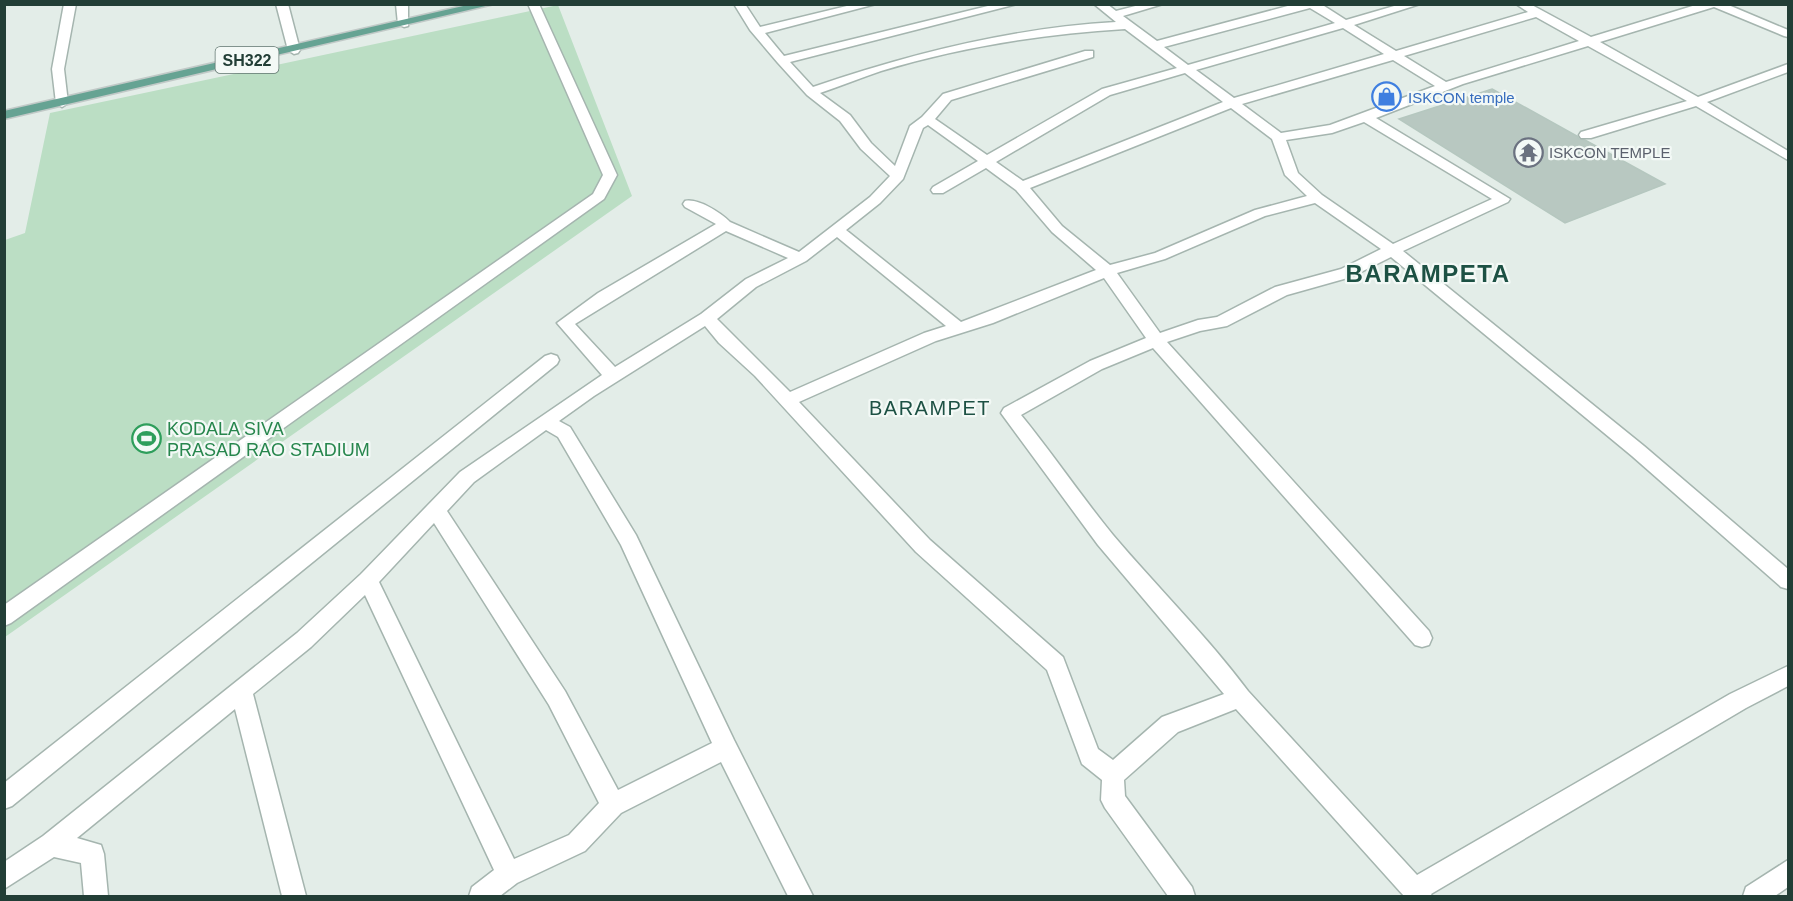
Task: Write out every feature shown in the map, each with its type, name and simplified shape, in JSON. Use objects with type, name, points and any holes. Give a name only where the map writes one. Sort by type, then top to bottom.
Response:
[{"type":"main road","name":"SH322","points":[[4,116],[489,4]]},
{"type":"street","points":[[62,103],[58,69],[69,4]]},
{"type":"street","points":[[282,4],[294,50]]},
{"type":"street","points":[[402,4],[405,24]]},
{"type":"street","points":[[4,617],[599,196],[610,175],[533,4]]},
{"type":"street","points":[[739,4],[782,60],[811,92],[845,118],[866,146],[898,176]]},
{"type":"street","points":[[759,31],[871,4]]},
{"type":"street","points":[[782,60],[1012,4]]},
{"type":"street","points":[[1099,4],[1278,137],[1292,175],[1317,198],[1392,250],[1638,451],[1788,581]]},
{"type":"street","points":[[811,92],[876,69],[978,44],[1122,20],[1158,4]]},
{"type":"street","points":[[1156,45],[1311,4],[1445,87]]},
{"type":"street","points":[[938,190],[1106,92],[1415,4]]},
{"type":"street","points":[[1521,4],[1590,41],[1788,156]]},
{"type":"street","points":[[1278,137],[1332,129],[1445,87],[1714,4],[1788,34]]},
{"type":"street","points":[[1021,187],[1232,103],[1538,13]]},
{"type":"street","points":[[4,877],[51,844],[304,640],[368,580],[467,477],[546,422],[707,318],[751,283],[801,258],[875,200],[898,176],[917,126],[927,120],[947,97],[1089,54]]},
{"type":"street","points":[[1586,135],[1697,102],[1788,68]]},
{"type":"street","points":[[1365,117],[1503,198],[1346,273],[1281,291],[1221,322],[1198,326],[1156,340],[1096,365],[1010,413],[1046,456],[1105,539],[1218,668],[1240,698],[1417,893],[1738,701],[1788,676]]},
{"type":"street","points":[[927,120],[938,125],[1021,187],[1057,229],[1107,271],[1156,340],[1422,638]]},
{"type":"street","points":[[788,400],[930,337],[987,319],[1107,271],[1160,256],[1260,213],[1317,198]]},
{"type":"street","points":[[690,204],[719,219],[725,225],[801,258]]},
{"type":"street","points":[[614,377],[565,323],[604,297],[725,225]]},
{"type":"street","points":[[836,229],[958,328]]},
{"type":"street","points":[[707,318],[788,400],[923,546],[1055,664],[1090,756],[1113,775]]},
{"type":"street","points":[[4,798],[551,360]]},
{"type":"street","points":[[546,422],[564,432],[629,541],[726,747],[801,897]]},
{"type":"street","points":[[436,510],[557,698],[614,806]]},
{"type":"street","points":[[368,580],[508,874]]},
{"type":"street","points":[[241,690],[294,897]]},
{"type":"street","points":[[1183,897],[1113,800],[1113,775],[1170,724],[1240,698]]},
{"type":"street","points":[[481,897],[508,874],[577,843],[614,806],[726,747]]},
{"type":"street","points":[[51,844],[92,854],[96,897]]},
{"type":"street","points":[[1755,897],[1788,872]]},
{"type":"green space","name":"KODALA SIVA PRASAD RAO STADIUM","points":[[558,5],[632,196],[5,637],[5,240],[25,233],[50,113]]},
{"type":"building","name":"ISKCON TEMPLE","points":[[1492,89],[1579,139],[1585,140],[1665,184],[1565,223],[1399,119]]},
{"type":"place","name":"ISKCON temple","points":[[1387,97]]},
{"type":"place","name":"ISKCON TEMPLE","points":[[1528,152]]},
{"type":"place","name":"KODALA SIVA PRASAD RAO STADIUM","points":[[146,439]]},
{"type":"district","name":"BARAMPETA","points":[[1428,273]]},
{"type":"district","name":"BARAMPET","points":[[930,408]]}]
